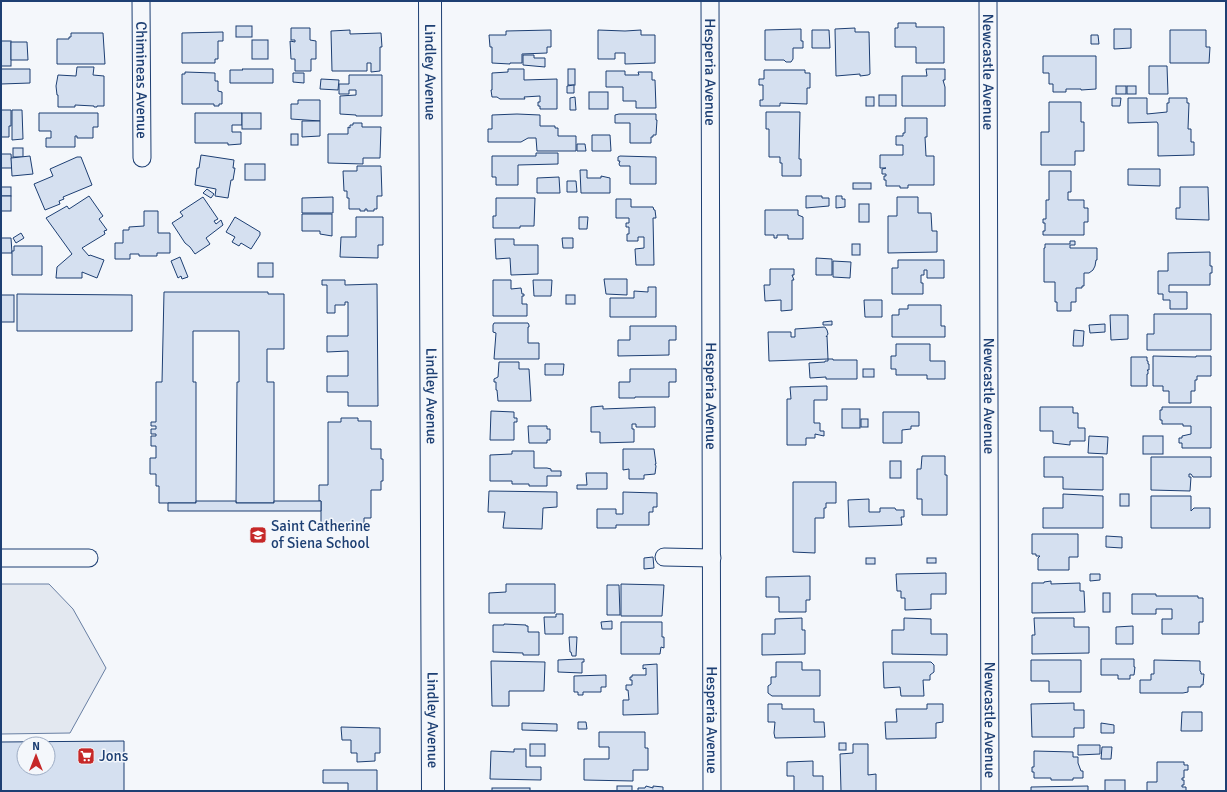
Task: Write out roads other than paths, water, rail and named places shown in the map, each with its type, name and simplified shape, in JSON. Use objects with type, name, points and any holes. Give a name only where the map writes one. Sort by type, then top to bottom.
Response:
[{"type":"main road","name":"Lindley Avenue","points":[[430,1],[433,791]]},
{"type":"street","name":"Chimineas Avenue","points":[[142,1],[142,158]]},
{"type":"street","name":"Hesperia Avenue","points":[[710,1],[712,791]]},
{"type":"street","name":"Newcastle Avenue","points":[[988,1],[990,791]]},
{"type":"street","points":[[664,557],[712,558]]},
{"type":"street","points":[[1,558],[89,558]]},
{"type":"place","name":"Saint Catherine of Siena School","points":[[258,535]]},
{"type":"place","name":"Jons","points":[[86,756]]}]
